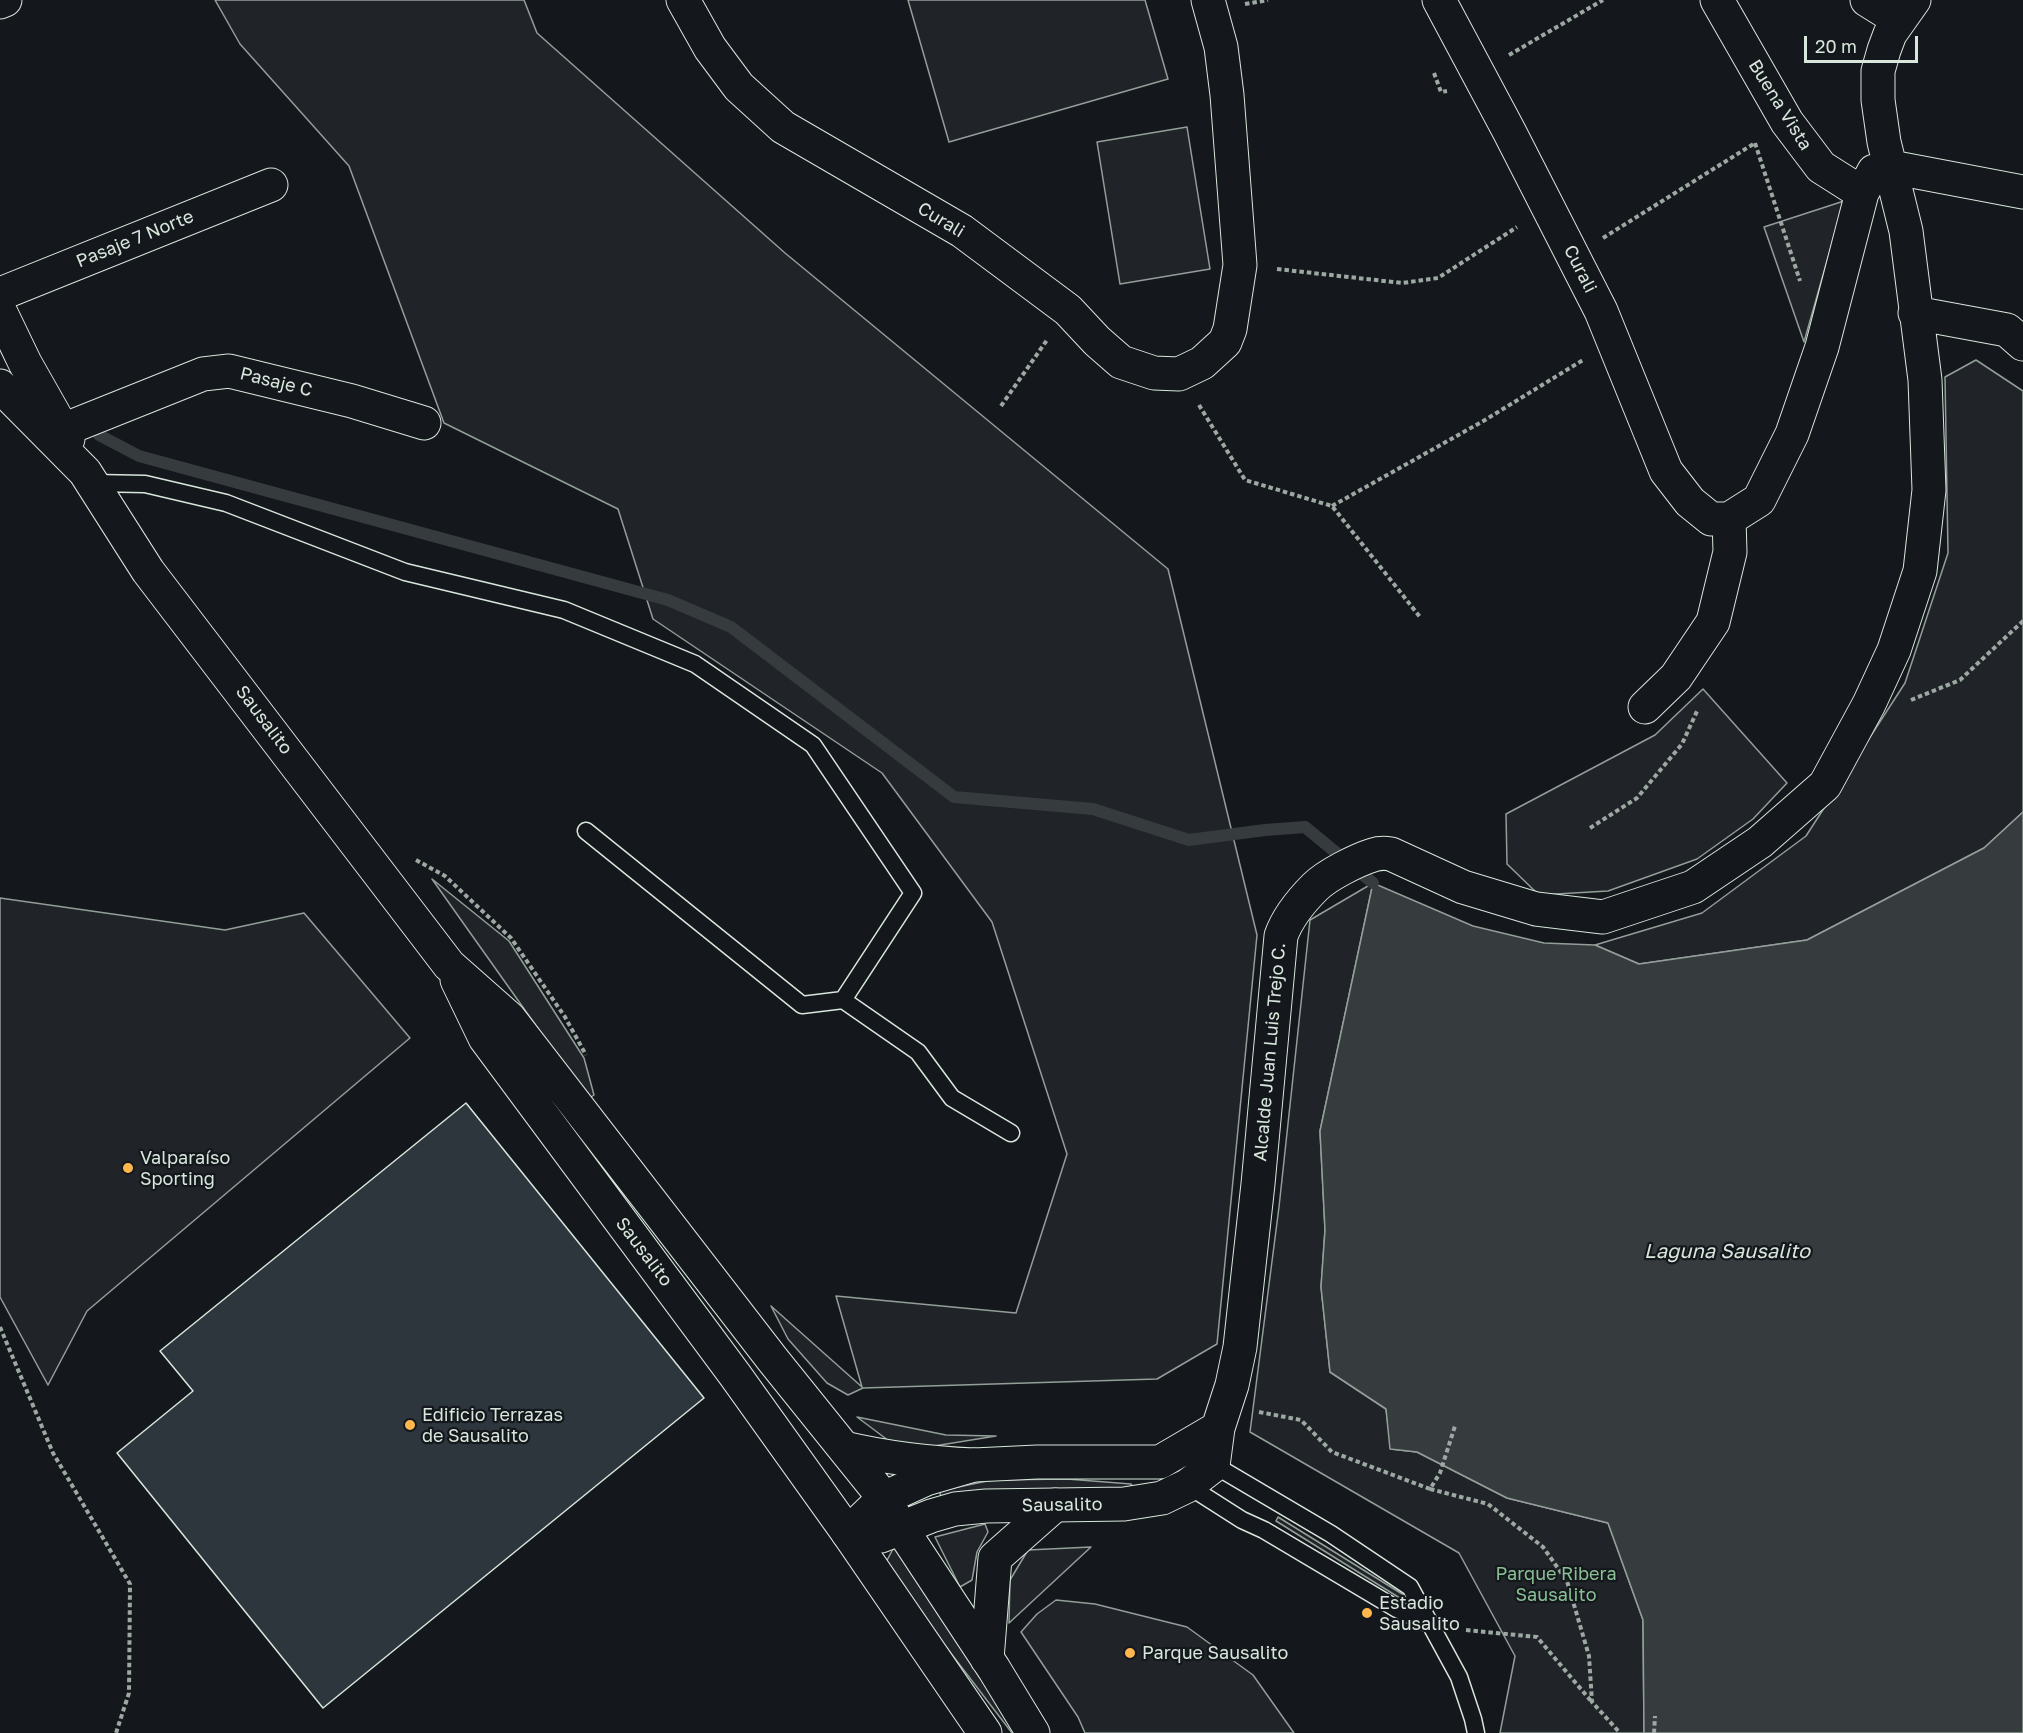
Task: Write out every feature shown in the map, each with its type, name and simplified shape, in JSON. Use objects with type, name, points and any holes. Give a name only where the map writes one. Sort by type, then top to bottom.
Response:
[{"type":"street","points":[[0,2],[5,0]]},
{"type":"street","name":"Curali","points":[[683,0],[710,48],[739,87],[783,127],[962,231],[1068,310],[1097,341],[1121,362],[1154,373],[1179,374]]},
{"type":"street","points":[[1179,374],[1202,363],[1225,342],[1230,329],[1240,265],[1227,95],[1221,47],[1208,0]]},
{"type":"street","name":"Curali","points":[[1439,0],[1601,311],[1666,471],[1690,502],[1710,519],[1729,519]]},
{"type":"street","name":"Buena Vista","points":[[1717,0],[1787,122],[1821,167],[1862,193]]},
{"type":"street","points":[[1867,0],[1906,10]]},
{"type":"street","name":"Alcalde Juan Luis Trejo C.","points":[[1218,1428],[1232,1386],[1240,1347],[1281,936],[1285,926],[1316,886],[1372,855],[1381,853],[1391,854],[1463,887],[1536,909],[1604,916],[1693,887],[1760,842],[1826,784],[1869,704],[1894,650],[1920,571],[1929,490],[1925,380],[1906,231],[1884,142],[1878,100],[1878,71],[1890,34],[1906,10]]},
{"type":"street","points":[[1645,707],[1676,677],[1713,622],[1730,552],[1729,519],[1759,500],[1792,434],[1822,347],[1862,193],[1874,171],[1891,167],[2023,192]]},
{"type":"street","name":"Pasaje 7 Norte","points":[[1,314],[271,184]]},
{"type":"street","points":[[1915,313],[2007,330],[2023,344]]},
{"type":"street","name":"Sausalito","points":[[1,314],[89,477],[148,571],[449,965],[485,1038],[735,1375],[848,1533],[881,1536],[954,1509],[986,1506],[1124,1504],[1162,1498],[1187,1486],[1213,1466]]},
{"type":"street","name":"Pasaje C","points":[[63,430],[203,374],[229,371],[352,401],[424,423]]},
{"type":"street","name":"Sausalito","points":[[0,386],[89,477]]},
{"type":"street","name":"Sausalito","points":[[449,965],[510,1018],[766,1351],[885,1498],[901,1528]]},
{"type":"street","points":[[844,1448],[922,1462],[974,1465],[1037,1462],[1160,1462],[1218,1428]]},
{"type":"street","points":[[1213,1466],[1218,1428]]},
{"type":"street","points":[[974,1465],[926,1479],[885,1498],[848,1533],[985,1733]]},
{"type":"street","points":[[987,1659],[995,1558],[1055,1505]]},
{"type":"street","points":[[901,1528],[1033,1733]]},
{"type":"lane","points":[[89,477],[145,484],[226,503],[405,572],[564,610],[695,664],[803,738],[813,745],[913,893],[843,1000]]},
{"type":"lane","points":[[586,831],[802,1005],[843,1000],[918,1052],[952,1098],[1011,1133]]},
{"type":"lane","points":[[1188,1445],[1213,1466],[1331,1534],[1410,1587],[1433,1626],[1458,1677],[1476,1733]]},
{"type":"lane","points":[[1160,1462],[1187,1486],[1397,1609],[1433,1626]]},
{"type":"path","points":[[1477,74],[1603,0]]},
{"type":"path","points":[[1750,133],[1804,290]]},
{"type":"path","points":[[1574,256],[1755,143]]},
{"type":"path","points":[[1240,265],[1402,283],[1437,278],[1520,225],[1535,182]]},
{"type":"path","points":[[1001,406],[1068,310]]},
{"type":"path","points":[[1332,506],[1485,420],[1582,361],[1594,335],[1601,311]]},
{"type":"path","points":[[1179,374],[1245,480],[1332,506],[1420,617]]},
{"type":"path","points":[[1910,700],[1960,680],[2023,621]]},
{"type":"path","points":[[1590,828],[1637,798],[1682,744],[1701,702]]},
{"type":"path","points":[[0,1327],[52,1453],[130,1584],[129,1693],[116,1733]]},
{"type":"path","points":[[1301,1420],[1332,1452],[1430,1490],[1488,1504],[1543,1547],[1567,1581],[1589,1656],[1592,1702]]},
{"type":"path","points":[[1430,1490],[1440,1473],[1455,1426]]},
{"type":"path","points":[[1433,1626],[1537,1637],[1620,1733]]},
{"type":"path","points":[[1654,1733],[1655,1716]]},
{"type":"green space","points":[[215,0],[524,0],[537,33],[785,253],[1168,569],[1257,935],[1217,1344],[1157,1379],[863,1388],[848,1395],[827,1383],[788,1339],[771,1306],[862,1387],[836,1296],[1016,1313],[1067,1154],[992,922],[882,773],[653,619],[618,509],[444,423],[349,166],[240,44]]},
{"type":"green space","points":[[908,0],[1145,0],[1168,79],[949,142]]},
{"type":"green space","points":[[1187,127],[1210,269],[1120,284],[1097,142]]},
{"type":"green space","points":[[1844,201],[1804,342],[1764,227]]},
{"type":"green space","points":[[1976,360],[2023,391],[2023,812],[1984,848],[1807,940],[1639,964],[1595,945],[1702,913],[1806,836],[1905,683],[1948,553],[1945,377]]},
{"type":"green space","points":[[1703,689],[1787,783],[1753,819],[1697,859],[1608,891],[1539,895],[1507,864],[1506,814],[1655,735]]},
{"type":"green space","points":[[432,879],[509,941],[584,1058],[594,1095],[588,1099]]},
{"type":"green space","name":"Parque Ribera Sausalito","points":[[1373,883],[1320,1131],[1325,1230],[1321,1287],[1330,1372],[1386,1409],[1391,1449],[1417,1452],[1507,1498],[1608,1523],[1643,1620],[1644,1733],[1500,1733],[1515,1656],[1459,1553],[1250,1432],[1279,1207],[1310,920]]},
{"type":"green space","name":"Valparaíso Sporting","points":[[0,898],[225,930],[304,913],[410,1038],[87,1311],[48,1385],[0,1297]]},
{"type":"green space","points":[[857,1417],[946,1435],[996,1436],[928,1447],[889,1441]]},
{"type":"green space","points":[[1067,1479],[1131,1484],[1134,1488],[943,1501],[939,1491],[992,1480]]},
{"type":"green space","points":[[1278,1517],[1407,1597],[1403,1600],[1276,1521]]},
{"type":"green space","points":[[985,1524],[988,1532],[977,1552],[972,1580],[960,1587],[935,1537]]},
{"type":"green space","points":[[903,1543],[1016,1733],[1012,1733],[884,1566],[893,1549]]},
{"type":"green space","points":[[1091,1547],[1009,1623],[1010,1580],[1028,1550]]},
{"type":"green space","name":"Parque Sausalito","points":[[1056,1600],[1095,1604],[1187,1627],[1253,1675],[1294,1733],[1085,1733],[1078,1717],[1021,1632],[1037,1614]]},
{"type":"water","name":"Laguna Sausalito","points":[[2023,812],[2023,1733],[1644,1733],[1643,1620],[1608,1523],[1507,1498],[1417,1452],[1390,1449],[1386,1409],[1330,1372],[1321,1287],[1325,1230],[1320,1131],[1373,883],[1473,926],[1544,943],[1595,945],[1639,964],[1807,940],[1984,848]]},
{"type":"building","name":"Edificio Terrazas de Sausalito","points":[[466,1103],[704,1398],[323,1708],[117,1453],[193,1391],[160,1351]]},
{"type":"waterway","points":[[99,435],[139,456],[668,600],[731,627],[954,797],[1093,809],[1189,840],[1305,827],[1373,883]]},
{"type":"place","name":"Valparaíso Sporting","points":[[128,1168]]},
{"type":"place","name":"Edificio Terrazas de Sausalito","points":[[410,1425]]},
{"type":"place","name":"Estadio Sausalito","points":[[1367,1613]]},
{"type":"place","name":"Parque Sausalito","points":[[1130,1653]]}]
